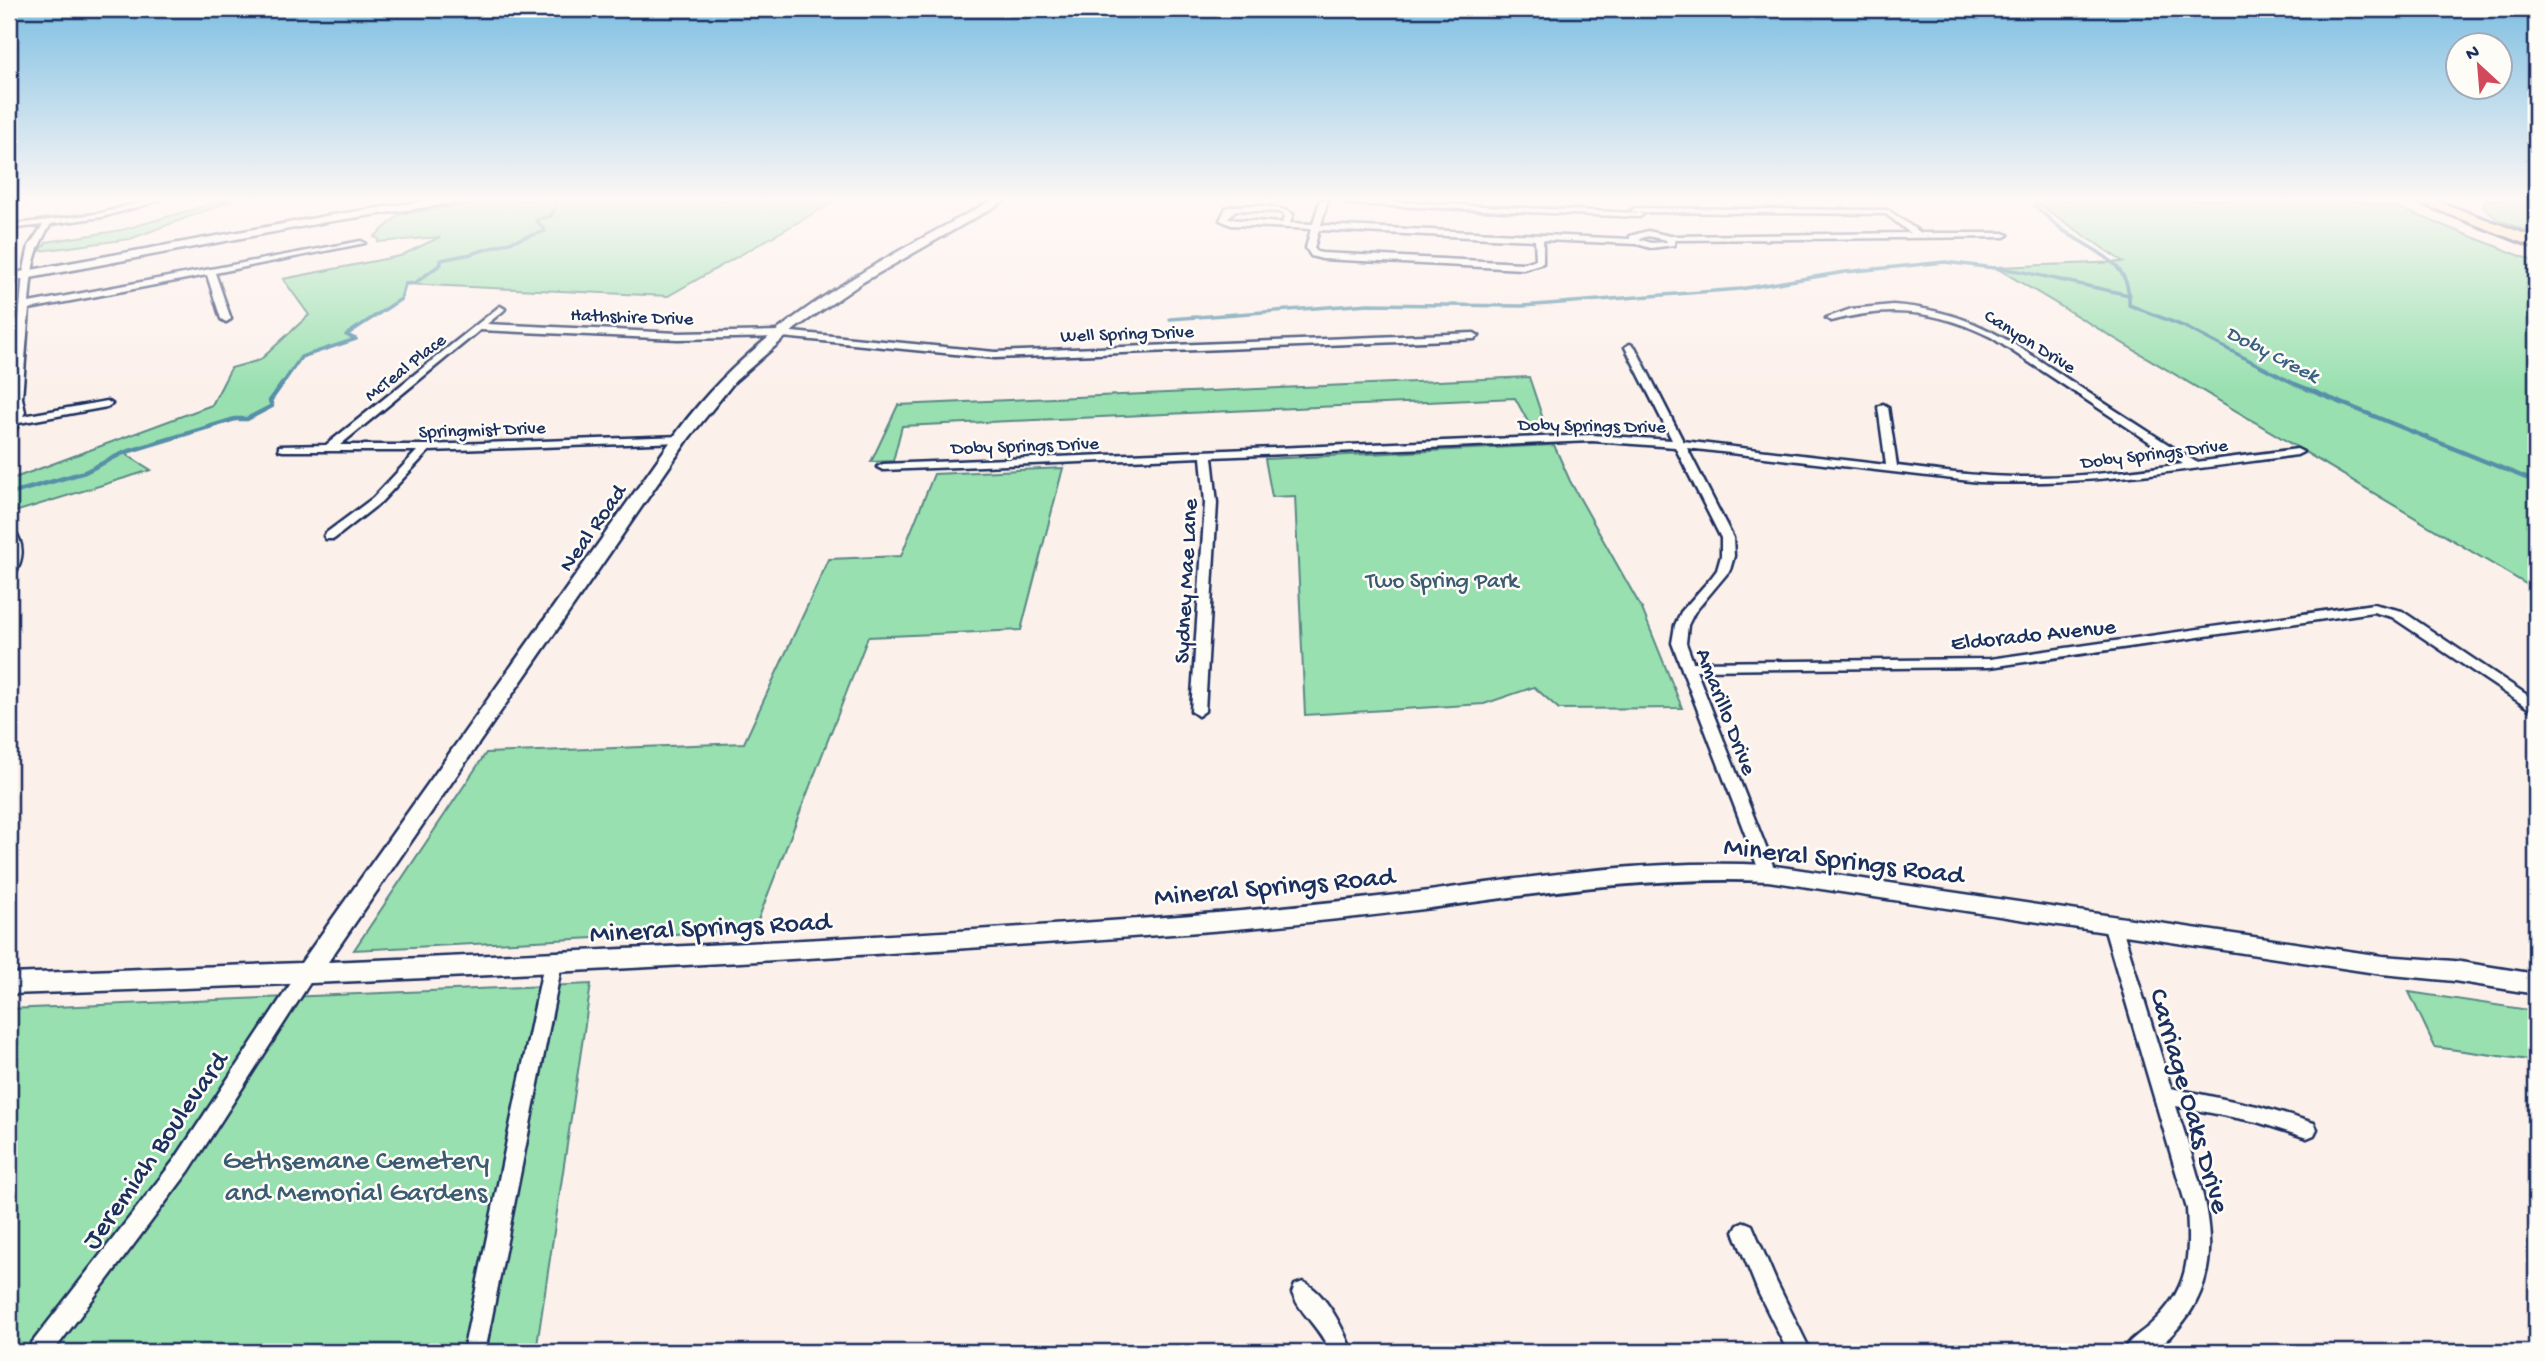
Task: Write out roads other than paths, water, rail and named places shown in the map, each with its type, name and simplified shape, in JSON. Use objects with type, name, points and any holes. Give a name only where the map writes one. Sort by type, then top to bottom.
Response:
[{"type":"street","points":[[9,432],[18,420],[24,307],[29,264]]},
{"type":"street","points":[[9,278],[28,271],[68,264]]},
{"type":"street","points":[[9,271],[28,271],[71,264]]},
{"type":"street","points":[[24,307],[254,264]]},
{"type":"street","name":"Neal Road","points":[[307,973],[681,439],[730,378],[782,334],[855,282],[888,264]]},
{"type":"street","points":[[1466,264],[1536,264]]},
{"type":"street","points":[[210,272],[226,319]]},
{"type":"street","name":"McTeal Place","points":[[329,448],[500,309]]},
{"type":"street","name":"Canyon Drive","points":[[1831,318],[1854,312],[1907,310],[1932,313],[1971,324],[1994,335],[2192,465]]},
{"type":"street","name":"Hathshire Drive","points":[[481,327],[678,336],[782,334]]},
{"type":"street","name":"Well Spring Drive","points":[[782,334],[995,355],[1474,336]]},
{"type":"street","name":"Amarillo Drive","points":[[1630,347],[1727,538],[1729,552],[1719,578],[1683,616],[1679,643],[1768,873]]},
{"type":"street","points":[[18,420],[107,404]]},
{"type":"street","points":[[1883,407],[1892,468]]},
{"type":"street","name":"Doby Springs Drive","points":[[883,467],[1548,438],[1619,438],[2029,481],[2071,480],[2297,452]]},
{"type":"street","name":"Springmist Drive","points":[[283,448],[426,448],[681,439]]},
{"type":"street","points":[[330,536],[377,500],[426,448]]},
{"type":"street","name":"Sydney Mae Lane","points":[[1198,711],[1211,503],[1206,454]]},
{"type":"street","points":[[9,531],[17,544],[9,574]]},
{"type":"street","name":"Eldorado Avenue","points":[[1687,666],[1990,663],[2382,609],[2397,614],[2536,707]]},
{"type":"street","name":"Mineral Springs Road","points":[[9,985],[554,963],[862,947],[1338,910],[1645,872],[1724,870],[1768,873],[2382,965],[2454,971],[2536,984]]},
{"type":"street","name":"Carriage Oaks Drive","points":[[2112,924],[2197,1209],[2200,1260],[2196,1277],[2182,1308],[2162,1333],[2134,1352]]},
{"type":"street","points":[[474,1352],[521,1113],[554,963]]},
{"type":"street","name":"Jeremiah Boulevard","points":[[39,1352],[182,1165],[307,973]]},
{"type":"street","points":[[2163,1095],[2257,1114],[2307,1129]]},
{"type":"street","points":[[1745,1232],[1767,1287],[1800,1352]]},
{"type":"street","points":[[1303,1293],[1332,1329],[1341,1352]]},
{"type":"waterway","points":[[281,386],[301,357],[356,339],[346,335],[401,299],[405,284],[415,283],[441,264]]},
{"type":"waterway","points":[[1170,319],[1368,304],[1522,306],[1740,289],[1845,272],[1930,264]]},
{"type":"waterway","points":[[1957,264],[2019,271],[2128,295]]},
{"type":"waterway","name":"Doby Creek","points":[[2113,264],[2124,277],[2128,295]]},
{"type":"waterway","name":"Doby Creek","points":[[2128,295],[2129,305],[2183,326],[2296,384]]},
{"type":"waterway","points":[[9,494],[85,472],[123,453],[235,419],[247,419],[272,406],[270,401],[282,384]]},
{"type":"waterway","name":"Doby Creek","points":[[2296,384],[2536,482]]},
{"type":"park label","name":"Two Spring Park","points":[[1442,579]]},
{"type":"park label","name":"Gethsemane Cemetery and Memorial Gardens","points":[[356,1174]]}]
